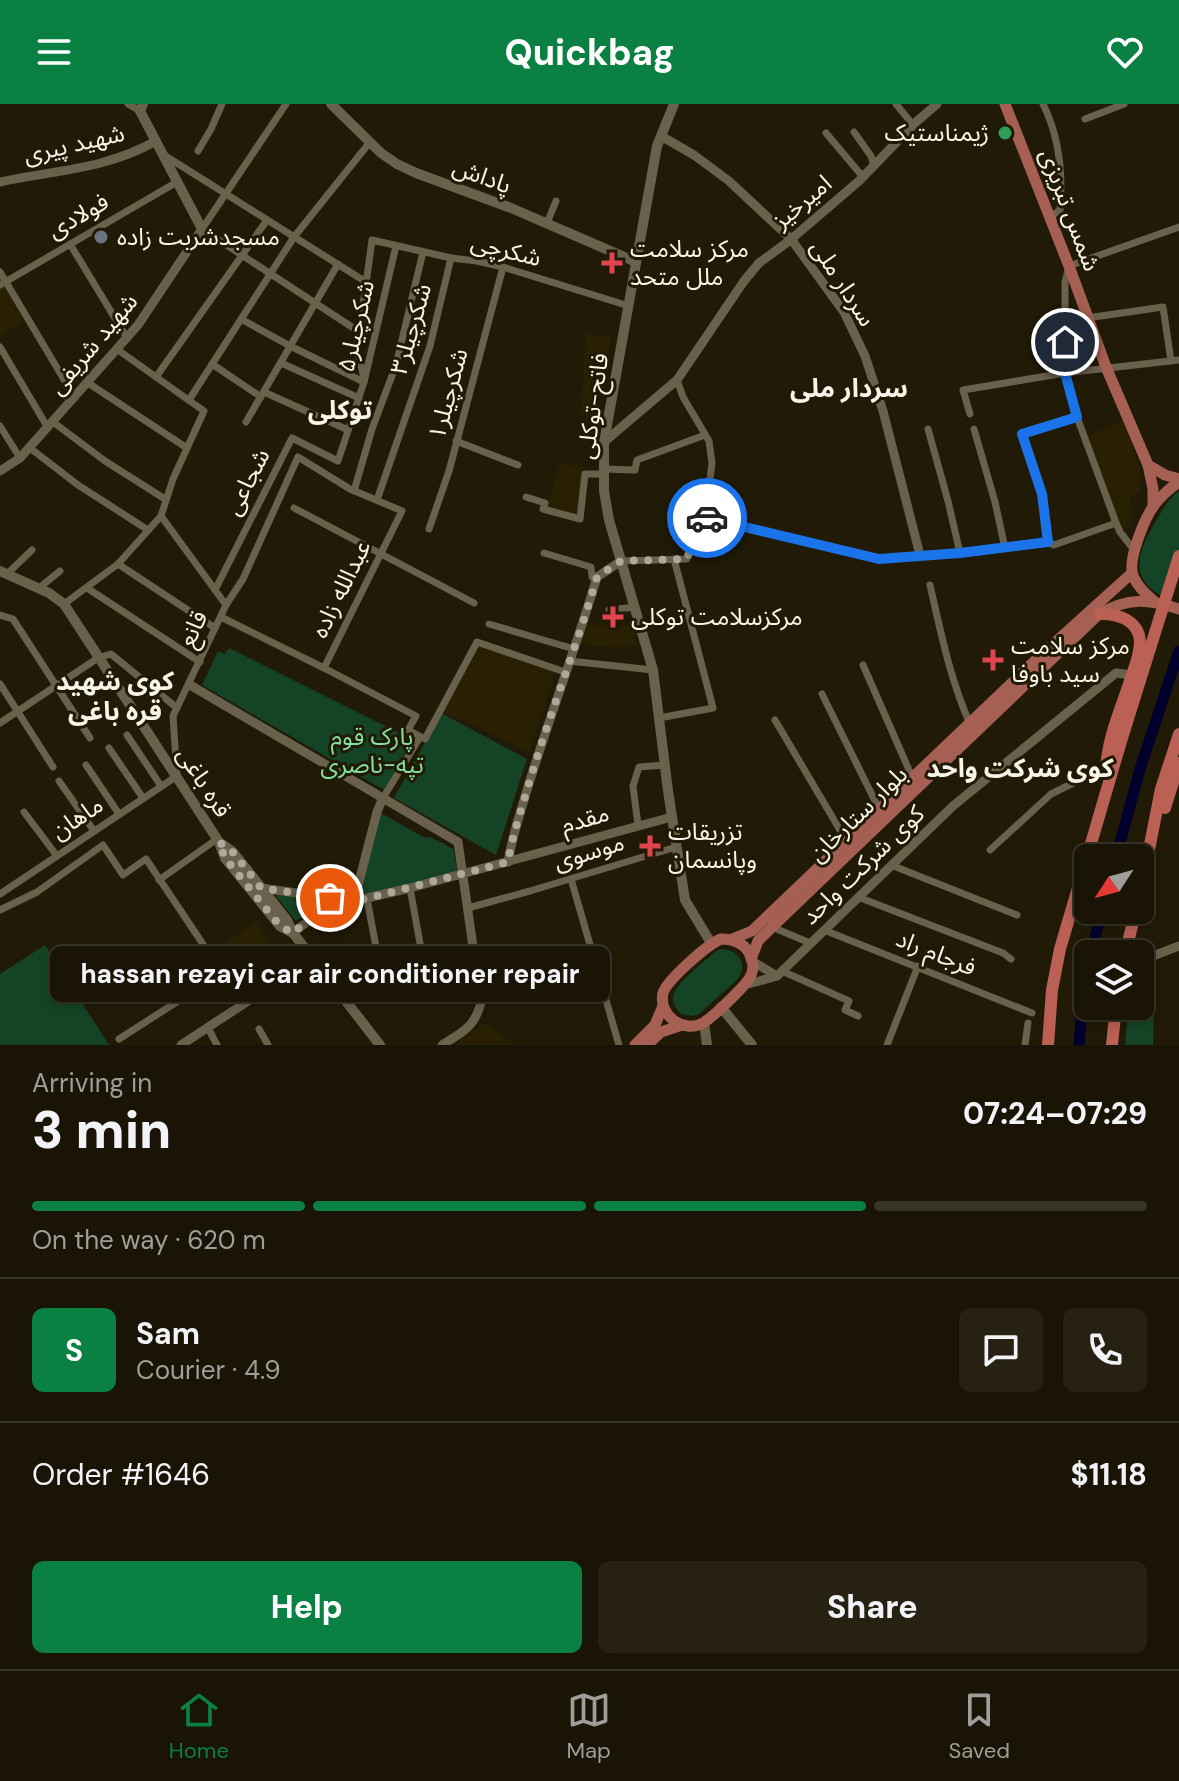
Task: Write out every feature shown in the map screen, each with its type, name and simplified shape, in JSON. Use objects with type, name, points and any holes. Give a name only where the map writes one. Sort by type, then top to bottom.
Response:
[{"type":"highway","points":[[1048,1045],[1052,990],[1060,949],[1159,604],[1179,556]]},
{"type":"highway","points":[[1159,604],[1179,576]]},
{"type":"highway","points":[[1099,614],[1114,613],[1126,619],[1137,629],[1140,640],[1111,738],[1105,799]]},
{"type":"highway","points":[[1151,844],[1161,789],[1179,734]]},
{"type":"highway","points":[[1154,851],[1179,763]]},
{"type":"highway","points":[[1112,1045],[1115,1020]]},
{"type":"main road","name":"پاداش","points":[[331,104],[397,164],[511,208],[636,262]]},
{"type":"main road","name":"فاتح-توکلی","points":[[674,104],[657,146],[636,262],[604,442],[604,491],[609,520],[653,670],[685,900],[711,943]]},
{"type":"main road","name":"شمس تبریزی","points":[[1005,104],[1106,367],[1148,465],[1153,507]]},
{"type":"main road","points":[[142,108],[202,229]]},
{"type":"main road","points":[[1148,465],[1179,480],[1153,507],[1134,550],[1132,573],[1140,589],[1159,604],[1179,609]]},
{"type":"main road","name":"قره باغی","points":[[4,572],[49,593],[64,604],[218,841]]},
{"type":"main road","name":"بلوار ستارخان","points":[[732,939],[752,931],[1040,656],[1132,573]]},
{"type":"main road","name":"بلوار ستارخان","points":[[745,985],[752,973],[758,941],[1099,614],[1126,602],[1159,604]]},
{"type":"main road","points":[[218,841],[232,851],[287,920],[312,959],[380,1045]]},
{"type":"main road","points":[[218,841],[225,858],[280,926],[293,933]]},
{"type":"main road","points":[[635,1045],[655,1025],[667,984],[711,943],[732,939],[745,947],[752,960]]},
{"type":"main road","points":[[647,1045],[661,1032],[682,1025],[704,1023],[745,985]]},
{"type":"main road","points":[[663,1006],[670,1018],[682,1025]]},
{"type":"main road","points":[[721,1007],[752,1045]]},
{"type":"main road","points":[[704,1023],[707,1045]]},
{"type":"street","points":[[128,104],[142,108]]},
{"type":"street","points":[[198,151],[222,104]]},
{"type":"street","points":[[286,104],[202,229],[358,331]]},
{"type":"street","points":[[896,104],[913,125]]},
{"type":"street","name":"امیرخیز","points":[[604,442],[677,380],[759,263],[863,177],[937,104]]},
{"type":"street","points":[[1043,104],[1060,149],[1062,186],[1060,210],[1049,218]]},
{"type":"street","points":[[1085,119],[1124,104]]},
{"type":"street","points":[[854,132],[874,165]]},
{"type":"street","points":[[826,133],[863,177]]},
{"type":"street","name":"سردار ملی","points":[[661,136],[729,181],[791,239],[844,312],[865,356],[883,411],[920,555]]},
{"type":"street","name":"شهید پیری","points":[[0,182],[109,162],[156,141]]},
{"type":"street","points":[[189,400],[294,237],[370,142]]},
{"type":"street","points":[[162,153],[366,282],[357,349],[364,382]]},
{"type":"street","name":"فولادی","points":[[3,283],[177,182]]},
{"type":"street","points":[[547,223],[556,201]]},
{"type":"street","points":[[156,377],[267,220]]},
{"type":"street","points":[[1134,550],[1116,523],[1077,417],[1065,373],[1065,282],[1069,266],[1179,227]]},
{"type":"street","name":"شهید شریفى","points":[[0,471],[30,448],[118,350],[202,229]]},
{"type":"street","name":"شکرچی","points":[[366,282],[372,240],[503,267],[629,306]]},
{"type":"street","points":[[70,244],[127,338]]},
{"type":"street","name":"شکرچیلر۵","points":[[338,461],[364,382],[396,246]]},
{"type":"street","points":[[354,491],[372,429],[396,365],[423,252]]},
{"type":"street","name":"شکرچیلر۳","points":[[377,500],[430,346],[451,258]]},
{"type":"street","points":[[246,422],[338,264]]},
{"type":"street","name":"شکرچیلر۱","points":[[429,529],[449,471],[503,267]]},
{"type":"street","points":[[0,272],[3,283],[75,398]]},
{"type":"street","points":[[1087,318],[1163,307],[1179,371]]},
{"type":"street","points":[[241,319],[364,382]]},
{"type":"street","points":[[0,347],[51,425],[165,499]]},
{"type":"street","points":[[64,604],[118,564],[161,516],[165,499],[204,411],[118,350]]},
{"type":"street","points":[[970,414],[963,390],[1106,367],[1176,361]]},
{"type":"street","points":[[281,363],[359,398]]},
{"type":"street","points":[[212,364],[263,394],[348,430]]},
{"type":"street","points":[[508,862],[513,832],[597,577],[621,561],[687,559],[708,494],[712,463],[709,441],[683,397],[677,380]]},
{"type":"street","points":[[88,383],[187,448]]},
{"type":"street","points":[[1048,542],[1042,494],[1022,434],[1077,417]]},
{"type":"street","points":[[0,426],[20,458]]},
{"type":"street","points":[[928,429],[960,553]]},
{"type":"street","points":[[974,429],[1005,548]]},
{"type":"street","points":[[526,497],[545,503],[543,509],[580,519],[585,474],[635,470],[637,460],[705,435]]},
{"type":"street","name":"شجاعی","points":[[215,590],[292,438],[338,461]]},
{"type":"street","points":[[456,441],[518,465]]},
{"type":"street","points":[[30,448],[78,485],[148,530]]},
{"type":"street","points":[[226,605],[243,579],[298,457],[354,491],[377,500]]},
{"type":"street","name":"عبدالله زاده","points":[[221,617],[324,668],[402,511],[377,500]]},
{"type":"street","points":[[294,508],[474,603]]},
{"type":"street","name":"قانع","points":[[161,516],[226,605],[173,716],[177,776]]},
{"type":"street","points":[[701,516],[879,559],[1048,542],[1054,545],[1116,523]]},
{"type":"street","points":[[4,572],[32,550]]},
{"type":"street","points":[[544,553],[591,567],[592,577],[597,577]]},
{"type":"street","points":[[659,718],[713,708],[674,559]]},
{"type":"street","points":[[118,564],[215,628]]},
{"type":"street","points":[[39,588],[60,571]]},
{"type":"street","points":[[930,585],[944,650],[970,724]]},
{"type":"street","points":[[87,588],[200,662]]},
{"type":"street","points":[[609,610],[635,607]]},
{"type":"street","points":[[0,615],[13,619],[90,738]]},
{"type":"street","points":[[489,624],[574,649]]},
{"type":"street","points":[[324,668],[416,716],[408,730],[425,739],[477,642],[565,672]]},
{"type":"street","points":[[0,723],[98,658],[111,654],[177,708]]},
{"type":"street","points":[[569,661],[653,670]]},
{"type":"street","points":[[863,665],[913,779]]},
{"type":"street","name":"کوی شرکت واحد","points":[[779,974],[953,806],[1116,673],[1132,675]]},
{"type":"street","points":[[0,684],[53,767]]},
{"type":"street","points":[[190,685],[458,842],[481,1002],[478,1017],[466,1030],[442,1045]]},
{"type":"street","points":[[822,694],[880,811]]},
{"type":"street","points":[[775,720],[847,842]]},
{"type":"street","points":[[127,735],[161,786]]},
{"type":"street","points":[[354,901],[377,812],[420,737]]},
{"type":"street","points":[[109,748],[143,798]]},
{"type":"street","points":[[86,765],[119,814]]},
{"type":"street","points":[[638,825],[633,786],[639,767],[665,765]]},
{"type":"street","points":[[990,850],[1051,794],[1106,767]]},
{"type":"street","name":"ماهان","points":[[0,894],[177,776]]},
{"type":"street","points":[[59,781],[94,831]]},
{"type":"street","points":[[24,812],[57,856]]},
{"type":"street","name":"مقدم","points":[[354,901],[672,817]]},
{"type":"street","points":[[159,880],[218,841]]},
{"type":"street","points":[[0,910],[37,892],[103,845],[123,875],[146,859],[243,1004]]},
{"type":"street","name":"موسوی","points":[[468,908],[676,847]]},
{"type":"street","points":[[891,865],[1017,915]]},
{"type":"street","points":[[571,879],[619,1045]]},
{"type":"street","points":[[261,888],[354,901]]},
{"type":"street","points":[[410,888],[427,982]]},
{"type":"street","points":[[858,897],[1003,953],[1011,959]]},
{"type":"street","points":[[367,899],[386,1000]]},
{"type":"street","points":[[293,933],[334,907],[354,901]]},
{"type":"street","points":[[772,927],[810,943]]},
{"type":"street","name":"فرجام راد","points":[[824,930],[1032,1013]]},
{"type":"street","points":[[332,983],[350,975],[473,946]]},
{"type":"street","points":[[1154,956],[1179,946]]},
{"type":"street","points":[[181,1045],[312,959]]},
{"type":"street","points":[[752,960],[849,1001],[845,1010],[858,1016]]},
{"type":"street","points":[[887,1045],[918,966]]},
{"type":"street","points":[[119,1039],[222,973]]},
{"type":"street","points":[[745,985],[779,974]]},
{"type":"street","points":[[1025,1045],[1028,1023]]},
{"type":"street","points":[[208,1028],[217,1045]]},
{"type":"street","points":[[259,1029],[268,1045]]},
{"type":"shaded area","points":[[3,285],[24,321],[0,336],[0,286]]},
{"type":"shaded area","points":[[586,333],[611,338],[595,419],[581,416]]},
{"type":"shaded area","points":[[1125,419],[1141,474],[1140,490],[1131,496],[1132,525],[1120,532],[1088,436]]},
{"type":"shaded area","points":[[560,463],[584,467],[579,516],[546,508]]},
{"type":"shaded area","points":[[587,625],[632,626],[637,646],[581,644]]},
{"type":"shaded area","points":[[478,645],[556,670],[529,753],[442,712]]},
{"type":"shaded area","points":[[256,921],[284,965],[242,993],[215,950]]},
{"type":"shaded area","points":[[486,1023],[515,1045],[454,1045]]},
{"type":"green space","points":[[1179,491],[1179,551],[1162,596],[1144,580],[1140,571],[1141,552],[1166,504]]},
{"type":"green space","name":"پارک قوم تپه-ناصری","points":[[229,648],[413,740],[384,790],[202,685],[218,651],[225,654]]},
{"type":"green space","name":"پارک قوم تپه-ناصری","points":[[441,713],[527,759],[496,855],[394,798]]},
{"type":"green space","points":[[381,813],[425,838],[431,837],[453,849],[457,870],[463,874],[365,895],[361,883]]},
{"type":"green space","points":[[275,895],[332,901],[296,921]]},
{"type":"green space","points":[[45,945],[109,1045],[0,1045],[0,974]]},
{"type":"green space","points":[[721,949],[733,952],[740,958],[742,968],[738,979],[699,1014],[681,1014],[673,1001],[675,991],[692,972]]},
{"type":"green space","points":[[1127,1020],[1154,1020],[1153,1045],[1125,1045]]},
{"type":"waterway","points":[[1120,844],[1140,769],[1179,651]]},
{"type":"waterway","points":[[1094,940],[1098,924]]},
{"type":"waterway","points":[[1079,1045],[1081,1020]]},
{"type":"way so far","points":[[330,898],[261,888],[232,851],[219,842],[225,858],[280,926],[293,933],[334,907],[508,862],[513,832],[597,577],[621,561],[687,559],[701,516],[707,518]]},
{"type":"place","name":"ژیمناستیک","points":[[1005,133]]},
{"type":"place","name":"مسجدشربت زاده","points":[[101,237]]},
{"type":"place","name":"مرکز سلامت ملل متحد","points":[[612,263]]},
{"type":"place","name":"مرکزسلامت توکلی","points":[[613,617]]},
{"type":"place","name":"مرکز سلامت سید باوفا","points":[[993,660]]},
{"type":"place","name":"تزریقات وپانسمان","points":[[650,846]]},
{"type":"place","name":"hassan rezayi car air conditioner repair","points":[[330,898]]},
{"type":"district","name":"سردار ملی","points":[[849,388]]},
{"type":"district","name":"توکلی","points":[[340,410]]},
{"type":"district","name":"کوی شهید قره باغی","points":[[115,696]]},
{"type":"district","name":"کوی شرکت واحد","points":[[1020,768]]},
{"type":"route","points":[[707,518],[879,559],[1048,542],[1042,494],[1022,434],[1077,417],[1065,373],[1065,342]]}]
